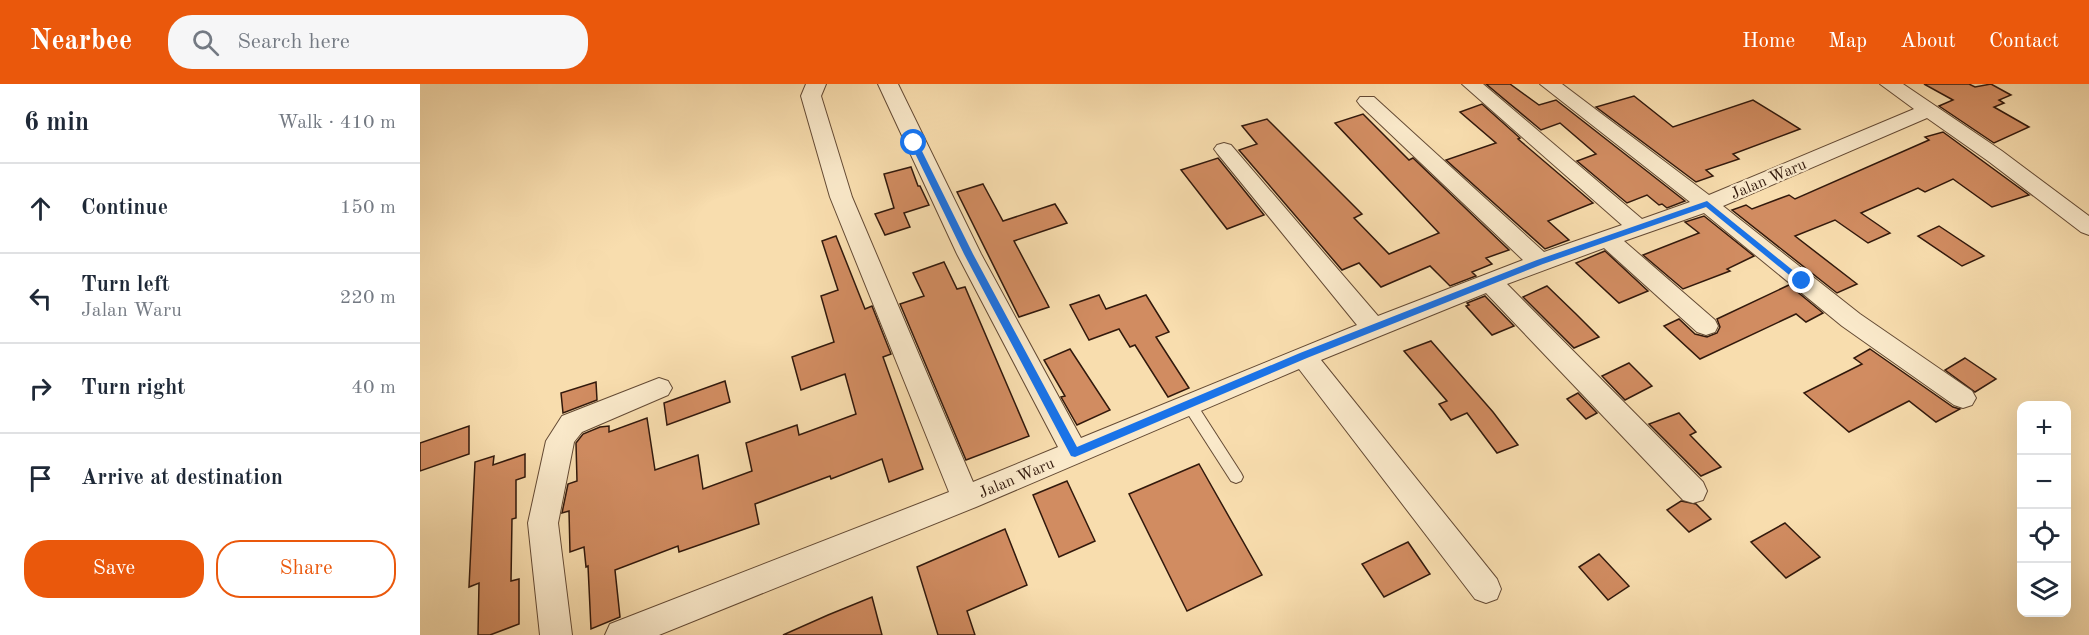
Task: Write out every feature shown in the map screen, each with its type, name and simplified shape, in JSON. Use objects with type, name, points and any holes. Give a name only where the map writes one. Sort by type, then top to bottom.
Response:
[{"type":"street","points":[[816,84],[811,96],[819,114],[838,189],[879,297],[966,498]]},
{"type":"street","points":[[888,84],[969,254],[1075,453]]},
{"type":"street","points":[[1472,84],[1639,228]]},
{"type":"street","points":[[1550,84],[1707,204],[1851,320],[1962,398]]},
{"type":"street","points":[[1890,84],[1995,156],[2089,227]]},
{"type":"street","points":[[1367,101],[1540,262]]},
{"type":"street","name":"Jalan Waru","points":[[621,635],[966,498],[1304,356],[1540,262],[1707,204],[1928,111]]},
{"type":"street","points":[[1224,149],[1374,328]]},
{"type":"street","points":[[1608,238],[1706,326]]},
{"type":"street","points":[[1490,282],[1693,491]]},
{"type":"street","points":[[1304,356],[1486,589]]},
{"type":"street","points":[[556,635],[543,523],[560,441],[572,424],[659,388]]},
{"type":"lane","points":[[1189,404],[1236,477]]},
{"type":"building","points":[[1486,84],[1510,84],[1539,105],[1556,100],[1685,201],[1667,208],[1662,204],[1659,205],[1647,195],[1627,203],[1577,161],[1596,154],[1560,123],[1541,130]]},
{"type":"building","points":[[1924,84],[1969,84],[1975,87],[1991,84],[2011,95],[1999,100],[2004,103],[1994,107],[2029,127],[1994,143],[1939,106],[1953,100]]},
{"type":"building","points":[[1634,96],[1673,127],[1753,100],[1800,129],[1733,154],[1739,159],[1706,170],[1713,176],[1696,182],[1596,107]]},
{"type":"building","points":[[1482,104],[1520,138],[1518,139],[1593,203],[1548,221],[1569,240],[1545,249],[1446,160],[1496,143],[1460,112]]},
{"type":"building","points":[[1363,114],[1409,160],[1413,158],[1509,250],[1486,258],[1492,264],[1472,272],[1476,276],[1450,286],[1430,266],[1381,287],[1359,263],[1342,270],[1239,150],[1257,144],[1242,126],[1267,119],[1362,214],[1354,218],[1389,254],[1439,233],[1335,123]]},
{"type":"building","points":[[1943,132],[2029,195],[1992,207],[1953,179],[1925,192],[1918,188],[1861,213],[1890,233],[1868,243],[1835,220],[1795,236],[1857,284],[1837,293],[1732,210],[1746,205],[1752,209],[1789,195],[1795,199],[1929,140],[1925,137]]},
{"type":"building","points":[[1218,158],[1264,215],[1227,229],[1181,170]]},
{"type":"building","points":[[911,167],[918,186],[929,205],[904,213],[910,227],[885,235],[875,214],[894,208],[884,174]]},
{"type":"building","points":[[983,184],[1003,221],[1055,204],[1067,223],[1014,241],[1049,307],[1019,317],[957,192]]},
{"type":"building","points":[[1704,216],[1754,256],[1727,269],[1730,271],[1683,289],[1643,255],[1699,233],[1685,222]]},
{"type":"building","points":[[1939,226],[1984,256],[1962,266],[1918,236]]},
{"type":"building","points":[[836,236],[865,309],[872,306],[891,354],[883,357],[923,469],[889,482],[882,459],[831,479],[830,476],[755,504],[759,524],[679,552],[678,546],[615,570],[620,617],[591,629],[588,566],[586,567],[584,547],[570,552],[569,511],[562,513],[568,484],[577,481],[576,443],[583,434],[609,426],[609,432],[647,418],[655,470],[698,455],[703,489],[752,471],[746,443],[797,425],[799,435],[856,414],[845,374],[801,390],[792,357],[834,342],[821,296],[838,290],[822,241]]},
{"type":"building","points":[[1605,251],[1648,291],[1619,303],[1576,263]]},
{"type":"building","points":[[944,262],[957,289],[965,287],[1029,436],[966,460],[900,304],[924,296],[913,273]]},
{"type":"building","points":[[1789,285],[1823,313],[1806,322],[1796,314],[1700,359],[1664,326],[1679,319],[1695,334],[1707,337],[1717,333],[1720,327],[1717,319]]},
{"type":"building","points":[[1547,286],[1599,337],[1574,348],[1523,297]]},
{"type":"building","points":[[1099,295],[1106,309],[1146,295],[1169,332],[1156,337],[1189,388],[1168,397],[1135,345],[1130,347],[1119,329],[1089,340],[1070,305]]},
{"type":"building","points":[[1485,296],[1514,326],[1492,335],[1466,306],[1469,305],[1467,303]]},
{"type":"building","points":[[1431,341],[1493,412],[1518,445],[1497,453],[1467,413],[1451,420],[1439,404],[1447,401],[1404,351]]},
{"type":"building","points":[[1070,349],[1110,410],[1077,425],[1061,397],[1065,396],[1044,360]]},
{"type":"building","points":[[1870,349],[1953,407],[1960,409],[1936,422],[1909,401],[1849,432],[1804,393],[1862,364],[1854,358]]},
{"type":"building","points":[[1965,358],[1996,379],[1975,392],[1945,370]]},
{"type":"building","points":[[1629,363],[1652,386],[1625,400],[1602,376]]},
{"type":"building","points":[[725,381],[730,402],[667,425],[664,403]]},
{"type":"building","points":[[596,382],[597,400],[563,413],[561,393]]},
{"type":"building","points":[[1578,393],[1597,413],[1586,419],[1567,399]]},
{"type":"building","points":[[1679,413],[1696,432],[1690,435],[1721,467],[1701,476],[1649,424]]},
{"type":"building","points":[[469,426],[469,454],[420,471],[420,443]]},
{"type":"building","points":[[525,454],[525,477],[516,480],[516,518],[512,519],[511,581],[519,579],[519,624],[490,635],[478,635],[479,583],[469,587],[475,462],[494,456],[493,465]]},
{"type":"building","points":[[1199,464],[1262,575],[1187,611],[1129,494]]},
{"type":"building","points":[[1067,481],[1095,541],[1059,557],[1033,495]]},
{"type":"building","points":[[1681,501],[1696,504],[1711,519],[1689,532],[1667,510]]},
{"type":"building","points":[[1785,523],[1820,557],[1786,578],[1751,542]]},
{"type":"building","points":[[1005,529],[1027,585],[967,611],[975,635],[938,635],[917,567]]},
{"type":"building","points":[[1408,542],[1430,574],[1384,597],[1362,564]]},
{"type":"building","points":[[1599,554],[1629,586],[1608,600],[1579,567]]},
{"type":"building","points":[[872,597],[882,635],[783,635],[828,615]]},
{"type":"route","points":[[914,143],[969,254],[1075,453],[1304,356],[1540,262],[1707,204],[1802,281]]}]
